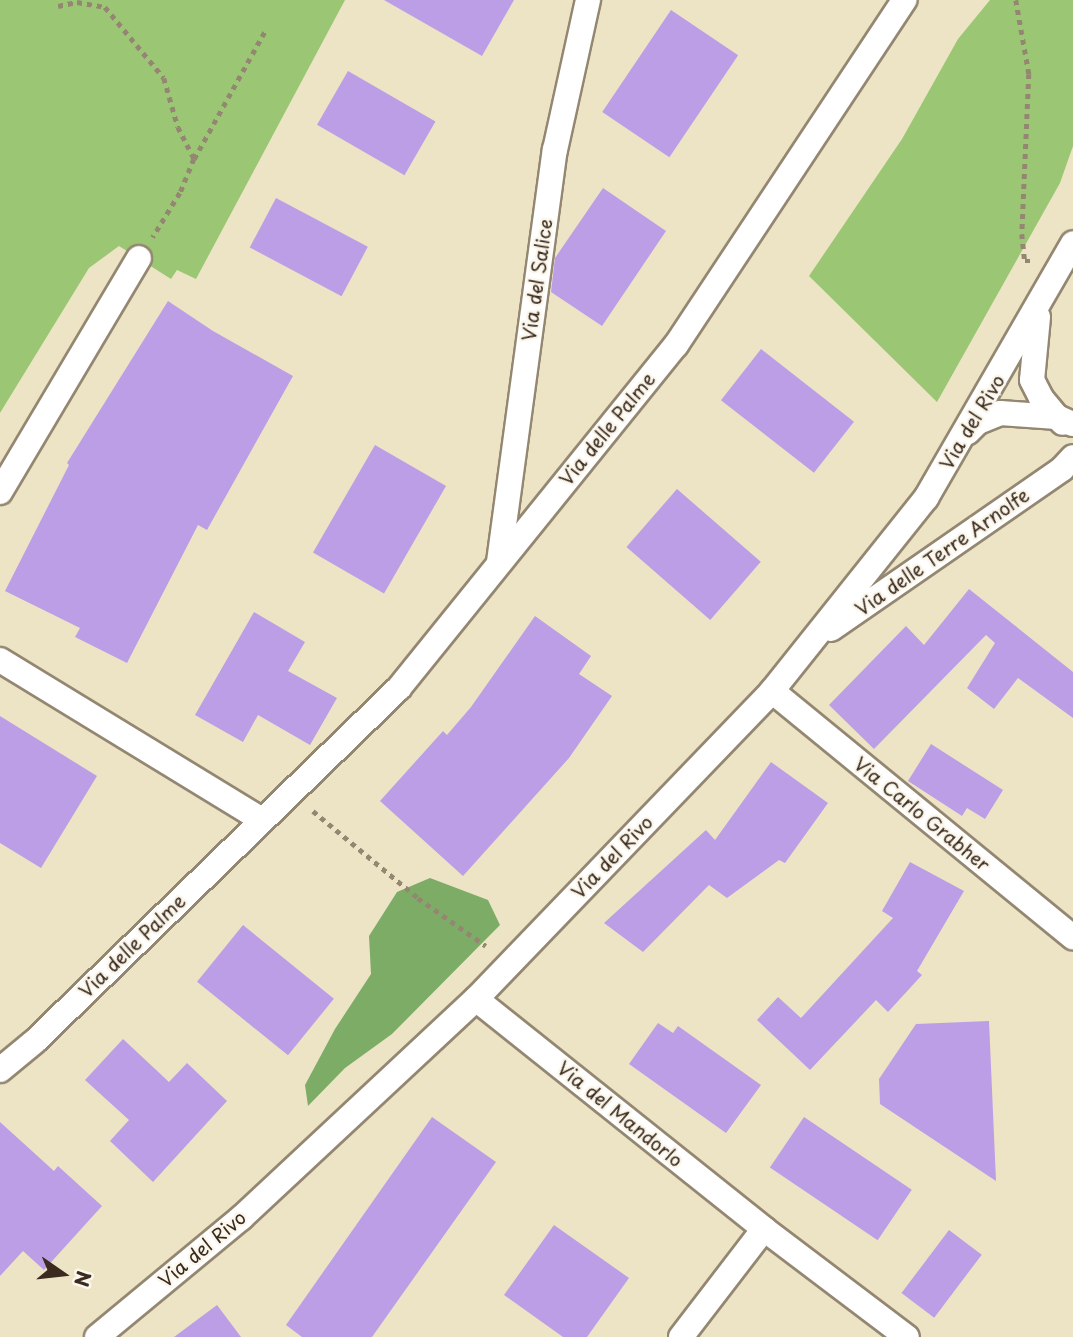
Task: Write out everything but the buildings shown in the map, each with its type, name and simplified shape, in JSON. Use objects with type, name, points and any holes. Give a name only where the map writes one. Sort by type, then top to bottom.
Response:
[{"type":"street","name":"Via del Salice","points":[[499,563],[555,150],[588,0]]},
{"type":"street","name":"Via delle Palme","points":[[0,1070],[34,1042],[399,688],[676,345],[904,0]]},
{"type":"street","name":"Via del Rivo","points":[[97,1337],[241,1218],[476,999],[772,691],[926,498],[1041,303],[1073,243]]},
{"type":"street","points":[[0,492],[139,258]]},
{"type":"street","points":[[1041,303],[1032,380],[1041,398],[1068,425]]},
{"type":"street","points":[[965,434],[978,422],[1000,413],[1068,425]]},
{"type":"street","name":"Via delle Terre Arnolfe","points":[[808,645],[1062,469],[1073,457]]},
{"type":"street","points":[[0,660],[262,820]]},
{"type":"street","name":"Via Carlo Grabher","points":[[772,691],[1073,937]]},
{"type":"street","name":"Via del Mandorlo","points":[[476,999],[764,1229],[907,1337]]},
{"type":"street","points":[[681,1337],[764,1229]]},
{"type":"path","points":[[1016,0],[1029,74],[1022,234],[1025,261],[1061,265]]},
{"type":"path","points":[[58,6],[77,2],[105,7],[164,78],[178,127],[194,159]]},
{"type":"path","points":[[139,258],[180,193],[194,159],[265,31]]},
{"type":"path","points":[[291,792],[418,898],[486,946]]},
{"type":"green space","points":[[0,0],[345,0],[196,279],[177,270],[171,279],[119,246],[89,268],[0,413]]},
{"type":"green space","points":[[990,0],[1073,0],[1073,146],[1060,183],[937,402],[809,276],[902,139],[958,39]]},
{"type":"green space","points":[[430,878],[488,900],[500,925],[392,1034],[345,1068],[308,1106],[305,1085],[335,1029],[371,974],[369,936],[397,892]]}]
